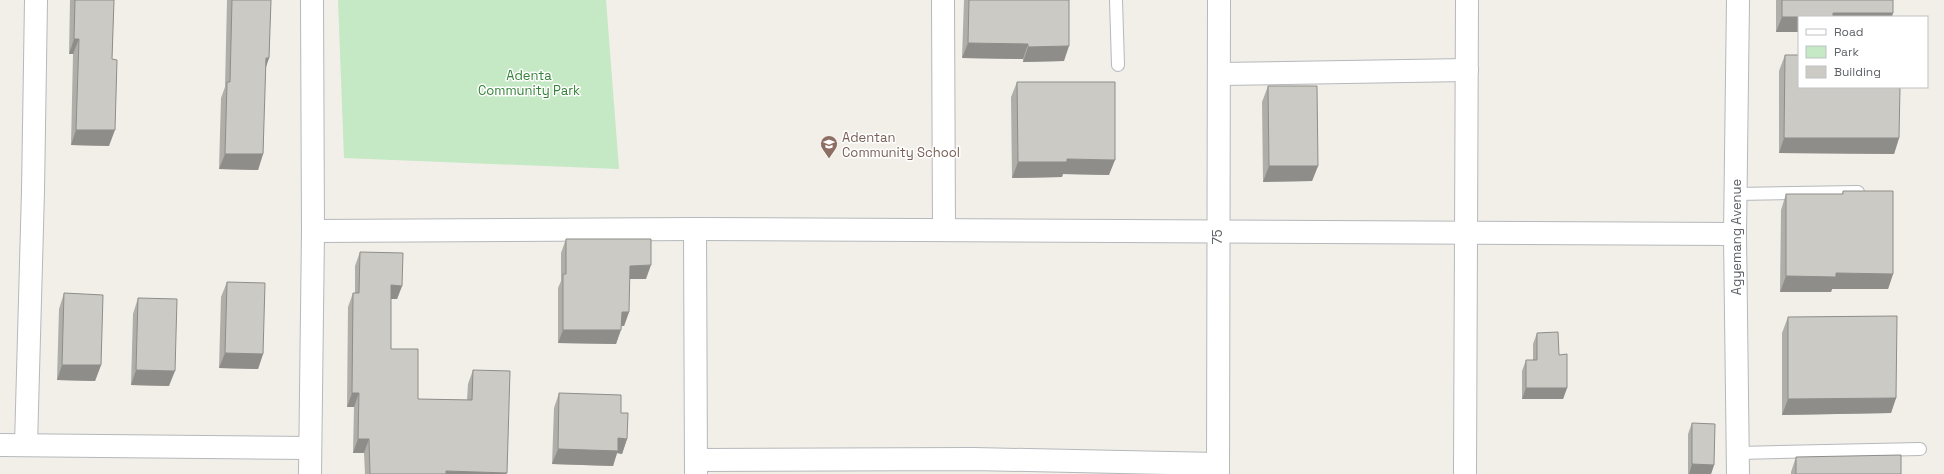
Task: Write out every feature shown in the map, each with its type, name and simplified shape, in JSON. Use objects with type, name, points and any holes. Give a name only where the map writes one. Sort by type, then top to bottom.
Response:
[{"type":"street","points":[[26,445],[33,191],[36,0]]},
{"type":"street","points":[[310,474],[313,231],[312,0]]},
{"type":"street","points":[[943,0],[944,230]]},
{"type":"street","name":"75","points":[[1217,469],[1219,0]]},
{"type":"street","points":[[1465,474],[1467,0]]},
{"type":"street","name":"Agyemang Avenue","points":[[1738,0],[1735,194],[1738,464]]},
{"type":"street","points":[[1219,74],[1467,70]]},
{"type":"street","points":[[313,231],[695,229],[1735,234]]},
{"type":"street","points":[[695,229],[696,467],[974,459],[1217,469]]},
{"type":"street","points":[[0,446],[310,448]]},
{"type":"lane","points":[[1116,0],[1118,65]]},
{"type":"lane","points":[[1735,194],[1874,192]]},
{"type":"lane","points":[[1738,464],[1920,450]]},
{"type":"green space","name":"Adenta Community Park","points":[[338,0],[606,0],[619,169],[344,158]]},
{"type":"building","points":[[75,0],[114,0],[112,59],[117,60],[115,130],[76,130],[79,39],[74,39]]},
{"type":"building","points":[[232,0],[271,0],[269,58],[266,58],[263,154],[225,154],[227,82],[230,82]]},
{"type":"building","points":[[969,0],[1069,0],[1069,46],[1028,47],[1028,44],[968,43]]},
{"type":"building","points":[[1782,0],[1893,0],[1893,13],[1833,13],[1833,16],[1782,17]]},
{"type":"building","points":[[1785,55],[1798,55],[1798,88],[1900,88],[1899,138],[1784,138]]},
{"type":"building","points":[[1017,82],[1115,82],[1115,160],[1067,159],[1067,162],[1018,162]]},
{"type":"building","points":[[1268,86],[1317,86],[1318,166],[1269,166]]},
{"type":"building","points":[[1843,191],[1893,191],[1893,274],[1836,273],[1836,277],[1786,276],[1786,194],[1843,194]]},
{"type":"building","points":[[566,239],[651,239],[651,265],[630,266],[629,312],[622,312],[621,330],[563,330],[563,274],[566,274]]},
{"type":"building","points":[[360,252],[403,253],[402,286],[391,285],[391,349],[418,349],[418,399],[472,400],[473,370],[510,371],[507,473],[446,471],[446,474],[370,474],[369,439],[358,439],[359,393],[352,393],[353,293],[359,293]]},
{"type":"building","points":[[227,282],[265,283],[263,354],[225,353]]},
{"type":"building","points":[[64,293],[103,295],[101,365],[62,365]]},
{"type":"building","points":[[138,298],[177,299],[175,371],[136,370]]},
{"type":"building","points":[[1897,316],[1896,398],[1788,399],[1788,317]]},
{"type":"building","points":[[1558,332],[1559,355],[1567,354],[1567,388],[1526,388],[1526,360],[1537,360],[1537,333]]},
{"type":"building","points":[[559,393],[621,395],[621,413],[628,413],[627,439],[618,438],[618,451],[558,449]]},
{"type":"building","points":[[1692,423],[1715,424],[1714,465],[1692,464]]},
{"type":"building","points":[[1901,455],[1901,474],[1796,474],[1796,457]]},
{"type":"place","name":"Adentan Community School","points":[[829,159]]}]
